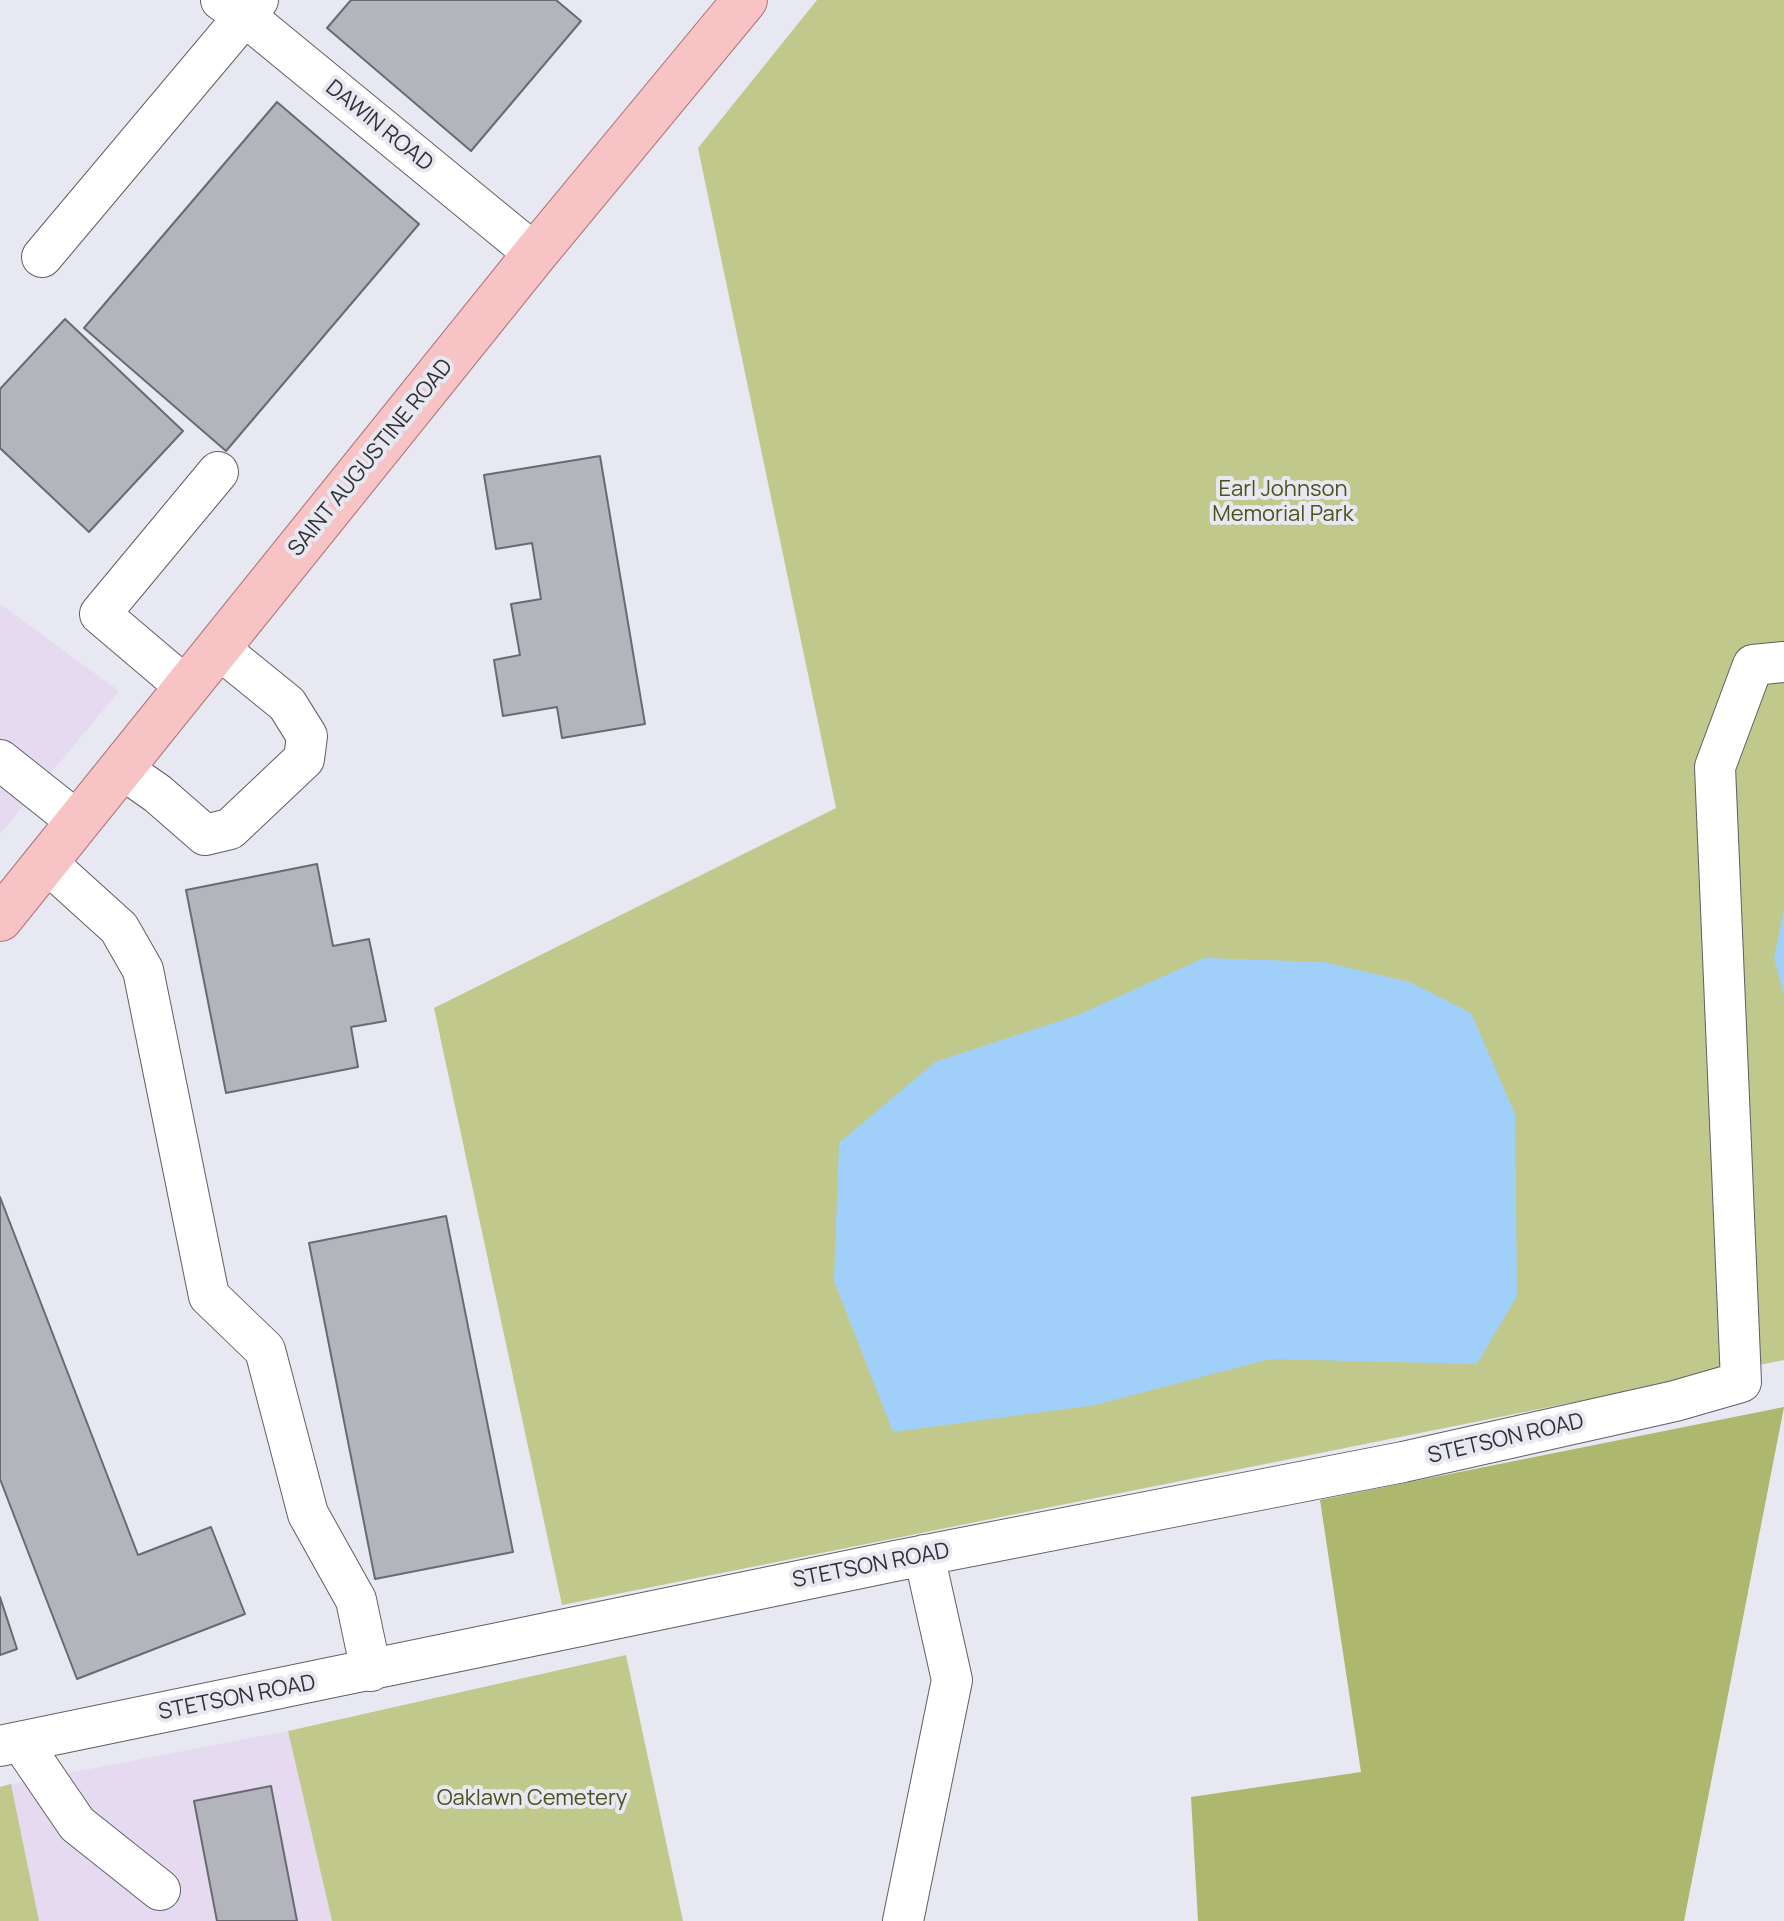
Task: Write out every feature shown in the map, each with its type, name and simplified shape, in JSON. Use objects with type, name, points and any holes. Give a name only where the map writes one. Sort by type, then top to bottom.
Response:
[{"type":"main road","name":"SAINT AUGUSTINE ROAD","points":[[0,919],[738,3]]},
{"type":"street","name":"DAWIN ROAD","points":[[242,5],[535,254]]},
{"type":"street","points":[[42,257],[209,55],[242,5]]},
{"type":"street","points":[[186,687],[100,614],[218,472]]},
{"type":"street","points":[[121,768],[158,794],[205,835],[230,829],[304,759],[307,736],[287,704],[218,648]]},
{"type":"street","name":"STETSON ROAD","points":[[10,1744],[924,1555],[1403,1462],[1675,1401],[1741,1382],[1715,767],[1753,665],[1784,662]]},
{"type":"street","points":[[0,760],[78,822]]},
{"type":"street","points":[[46,862],[119,928],[143,970],[209,1296],[265,1350],[308,1514],[356,1600],[371,1671]]},
{"type":"street","points":[[903,1921],[952,1680],[924,1555]]},
{"type":"street","points":[[10,1744],[77,1824],[160,1890]]},
{"type":"shaded area","points":[[0,604],[119,691],[0,834]]},
{"type":"shaded area","points":[[288,1731],[332,1921],[39,1921],[11,1784]]},
{"type":"green space","name":"Earl Johnson Memorial Park","points":[[817,0],[1784,0],[1784,1360],[562,1605],[434,1008],[836,808],[698,148]]},
{"type":"green space","points":[[1784,1407],[1684,1921],[1198,1921],[1191,1797],[1361,1772],[1320,1500]]},
{"type":"green space","name":"Oaklawn Cemetery","points":[[626,1655],[683,1921],[332,1921],[288,1731]]},
{"type":"green space","points":[[11,1784],[39,1921],[0,1921],[0,1787]]},
{"type":"water","points":[[1784,909],[1784,996],[1774,958]]},
{"type":"water","points":[[1204,958],[1324,962],[1410,982],[1471,1013],[1515,1114],[1517,1296],[1477,1364],[1270,1359],[1095,1405],[893,1432],[834,1281],[839,1143],[935,1062],[1078,1015]]},
{"type":"building","points":[[351,0],[556,0],[581,21],[471,151],[327,28]]},
{"type":"building","points":[[277,102],[419,224],[226,451],[84,328]]},
{"type":"building","points":[[65,319],[183,431],[89,532],[0,448],[0,389]]},
{"type":"building","points":[[600,456],[645,724],[562,738],[557,707],[503,716],[494,660],[520,655],[511,604],[541,599],[532,543],[496,549],[484,475]]},
{"type":"building","points":[[317,864],[333,946],[369,939],[386,1021],[351,1027],[358,1067],[226,1093],[186,890]]},
{"type":"building","points":[[0,1197],[138,1555],[211,1527],[245,1614],[77,1679],[0,1479]]},
{"type":"building","points":[[446,1216],[513,1552],[375,1579],[309,1243]]},
{"type":"building","points":[[0,1597],[17,1649],[0,1655]]},
{"type":"building","points":[[271,1786],[297,1921],[217,1921],[194,1801]]}]
